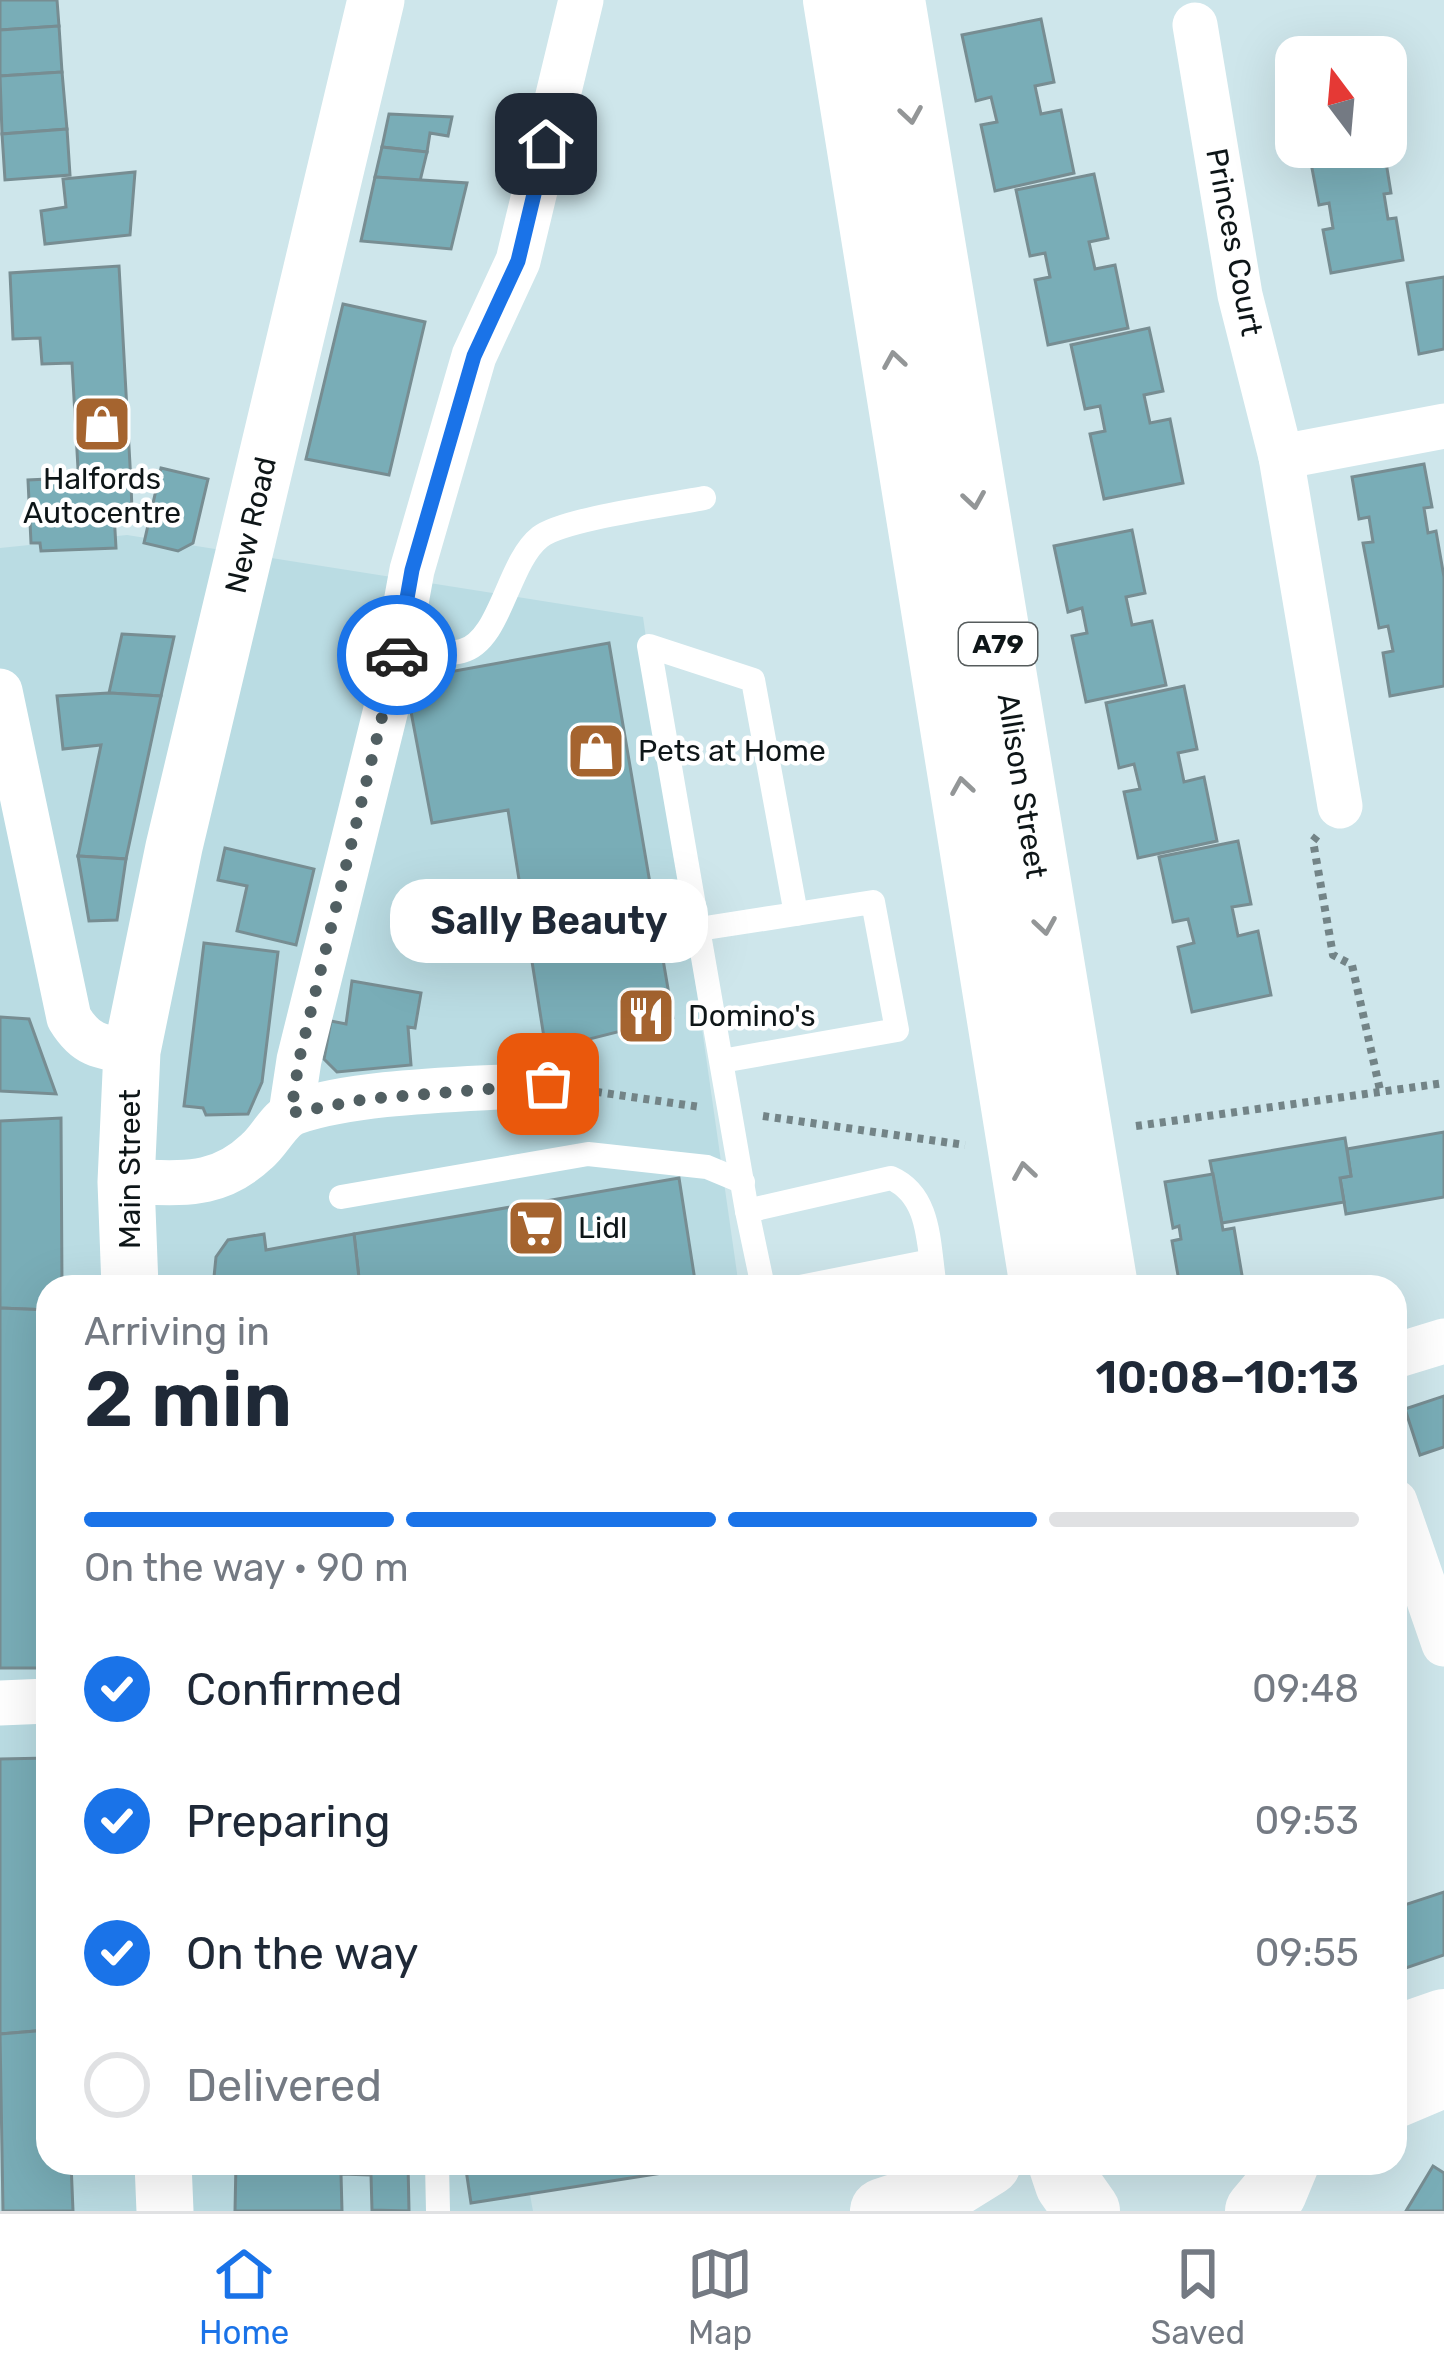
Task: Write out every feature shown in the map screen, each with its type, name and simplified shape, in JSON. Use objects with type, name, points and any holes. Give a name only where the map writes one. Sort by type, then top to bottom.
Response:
[{"type":"main road","name":"Allison Street","points":[[836,0],[1040,1275]]},
{"type":"main road","name":"Allison Street","points":[[892,0],[1103,1275]]},
{"type":"main road","points":[[1407,2034],[1444,2022]]},
{"type":"main road","points":[[1407,2090],[1444,2074]]},
{"type":"main road","points":[[883,2211],[941,2192],[969,2175]]},
{"type":"main road","points":[[1065,2175],[1085,2211]]},
{"type":"main road","points":[[1258,2211],[1281,2175]]},
{"type":"street","name":"New Road","points":[[132,1051],[174,847],[376,0]]},
{"type":"street","points":[[126,1182],[208,1182],[236,1169],[259,1150],[291,1113],[299,1060],[397,656],[412,570],[474,356],[518,261],[580,0]]},
{"type":"street","name":"Princes Court","points":[[1195,25],[1240,296],[1281,457],[1340,806]]},
{"type":"street","points":[[1281,457],[1444,426]]},
{"type":"street","points":[[0,692],[68,1018],[81,1037],[102,1047],[132,1051]]},
{"type":"street","name":"Main Street","points":[[130,1275],[126,1182],[132,1051]]},
{"type":"street","points":[[291,1113],[366,1099],[548,1084]]},
{"type":"street","points":[[1407,1352],[1444,1341]]},
{"type":"street","points":[[1407,1537],[1444,1644]]},
{"type":"street","points":[[0,1703],[36,1702]]},
{"type":"street","points":[[164,2175],[165,2211]]},
{"type":"lane","points":[[397,656],[475,645],[489,628],[520,560],[541,536],[704,498]]},
{"type":"lane","points":[[761,1275],[649,646],[754,680],[796,914]]},
{"type":"lane","points":[[699,928],[873,902],[897,1030],[722,1061]]},
{"type":"lane","points":[[341,1197],[588,1154],[707,1167],[742,1182]]},
{"type":"lane","points":[[748,1211],[891,1178],[909,1186],[922,1205],[933,1274]]},
{"type":"lane","points":[[437,2175],[437,2211]]},
{"type":"path","points":[[1340,806],[1313,841],[1334,955],[1352,965],[1380,1090]]},
{"type":"path","points":[[1136,1126],[1444,1083]]},
{"type":"shaded area","points":[[127,535],[643,617],[737,1275],[36,1275],[36,2175],[526,2175],[533,2211],[0,2211],[0,548]]},
{"type":"building","points":[[0,0],[57,0],[59,26],[0,30]]},
{"type":"building","points":[[1041,19],[1054,82],[1035,86],[1041,114],[1061,110],[1074,173],[995,191],[981,125],[997,122],[991,97],[976,101],[962,35]]},
{"type":"building","points":[[59,26],[62,72],[0,76],[0,30]]},
{"type":"building","points":[[62,72],[67,129],[2,134],[0,76]]},
{"type":"building","points":[[389,114],[452,117],[448,136],[430,133],[427,152],[382,147]]},
{"type":"building","points":[[67,129],[70,175],[5,180],[2,134]]},
{"type":"building","points":[[382,147],[427,152],[420,181],[375,177]]},
{"type":"building","points":[[1312,168],[1387,168],[1388,219],[1396,218],[1403,260],[1331,273],[1323,230],[1333,228],[1329,203],[1319,205]]},
{"type":"building","points":[[135,172],[130,235],[45,244],[41,211],[66,207],[63,179]]},
{"type":"building","points":[[1094,174],[1108,238],[1089,242],[1095,269],[1115,265],[1128,328],[1048,345],[1035,280],[1050,277],[1045,253],[1030,256],[1016,190]]},
{"type":"building","points":[[375,177],[467,183],[451,249],[361,241]]},
{"type":"building","name":"Halfords Autocentre","points":[[119,266],[131,483],[79,486],[72,363],[42,364],[40,338],[13,339],[10,273]]},
{"type":"building","points":[[1444,277],[1444,349],[1419,354],[1407,283]]},
{"type":"building","points":[[343,304],[425,322],[389,475],[306,459]]},
{"type":"building","points":[[1149,328],[1163,391],[1144,395],[1150,423],[1170,419],[1183,483],[1104,499],[1090,434],[1105,431],[1100,406],[1085,409],[1071,345]]},
{"type":"building","points":[[1424,464],[1432,507],[1424,508],[1428,533],[1436,531],[1444,577],[1444,686],[1390,696],[1383,653],[1393,651],[1388,626],[1379,628],[1363,543],[1373,542],[1369,517],[1359,519],[1352,477]]},
{"type":"building","points":[[161,468],[208,479],[193,543],[178,551],[144,543]]},
{"type":"building","points":[[69,478],[70,486],[131,483],[132,512],[114,513],[116,548],[41,551],[40,543],[31,543],[28,480]]},
{"type":"building","points":[[1132,530],[1145,593],[1126,597],[1132,625],[1152,621],[1166,685],[1086,702],[1072,636],[1087,633],[1082,608],[1068,612],[1054,546]]},
{"type":"building","points":[[122,634],[174,637],[161,696],[109,693]]},
{"type":"building","points":[[609,643],[673,1018],[546,1050],[508,810],[432,823],[405,680]]},
{"type":"building","points":[[1184,686],[1197,749],[1178,753],[1184,782],[1204,777],[1217,841],[1138,858],[1124,792],[1140,789],[1134,764],[1119,768],[1106,703]]},
{"type":"building","points":[[57,696],[161,696],[126,859],[78,856],[101,745],[63,749]]},
{"type":"building","points":[[1238,841],[1251,904],[1232,907],[1238,936],[1258,931],[1271,995],[1192,1012],[1178,947],[1194,943],[1188,919],[1173,922],[1159,857]]},
{"type":"building","points":[[225,848],[314,869],[296,945],[237,931],[247,886],[218,880]]},
{"type":"building","points":[[78,856],[126,859],[117,920],[89,921]]},
{"type":"building","points":[[204,943],[278,952],[262,1082],[248,1114],[206,1115],[203,1108],[184,1106]]},
{"type":"building","points":[[352,981],[421,993],[415,1028],[408,1027],[411,1065],[337,1072],[324,1059],[331,1021],[346,1024]]},
{"type":"building","points":[[0,1017],[29,1019],[56,1094],[0,1091]]},
{"type":"building","points":[[61,1118],[62,1275],[36,1275],[36,1310],[0,1308],[0,1121]]},
{"type":"building","points":[[1444,1132],[1444,1197],[1346,1214],[1340,1178],[1351,1176],[1347,1149]]},
{"type":"building","points":[[1345,1138],[1351,1176],[1340,1178],[1344,1202],[1222,1223],[1210,1161]]},
{"type":"building","points":[[1213,1174],[1223,1230],[1234,1228],[1242,1275],[1178,1275],[1172,1241],[1181,1239],[1179,1226],[1173,1228],[1165,1182]]},
{"type":"building","name":"Lidl","points":[[679,1178],[694,1275],[359,1275],[354,1234]]},
{"type":"building","points":[[264,1234],[266,1250],[354,1234],[359,1275],[214,1275],[216,1257],[228,1240]]},
{"type":"building","points":[[0,1308],[36,1310],[36,1668],[0,1668]]},
{"type":"building","points":[[1444,1396],[1444,1447],[1420,1455],[1407,1408]]},
{"type":"building","points":[[36,1758],[36,2031],[0,2034],[0,1759]]},
{"type":"building","points":[[1444,1892],[1444,1955],[1407,1968],[1407,1904]]},
{"type":"building","points":[[36,2031],[36,2175],[72,2175],[73,2211],[3,2211],[0,2034]]},
{"type":"building","points":[[1433,2166],[1444,2173],[1444,2211],[1406,2211]]},
{"type":"building","points":[[236,2175],[341,2175],[342,2211],[235,2211]]},
{"type":"building","points":[[371,2175],[408,2175],[409,2211],[372,2210]]},
{"type":"building","points":[[467,2175],[650,2175],[471,2203]]},
{"type":"way so far","points":[[397,655],[299,1060],[291,1113],[366,1099],[548,1084]]},
{"type":"place","name":"Halfords Autocentre","points":[[102,424]]},
{"type":"place","name":"Pets at Home","points":[[596,751]]},
{"type":"place","name":"Domino's","points":[[646,1016]]},
{"type":"place","name":"Sally Beauty","points":[[548,1084]]},
{"type":"place","name":"Lidl","points":[[536,1228]]},
{"type":"route","points":[[397,655],[412,570],[474,356],[518,261],[546,144]]}]
